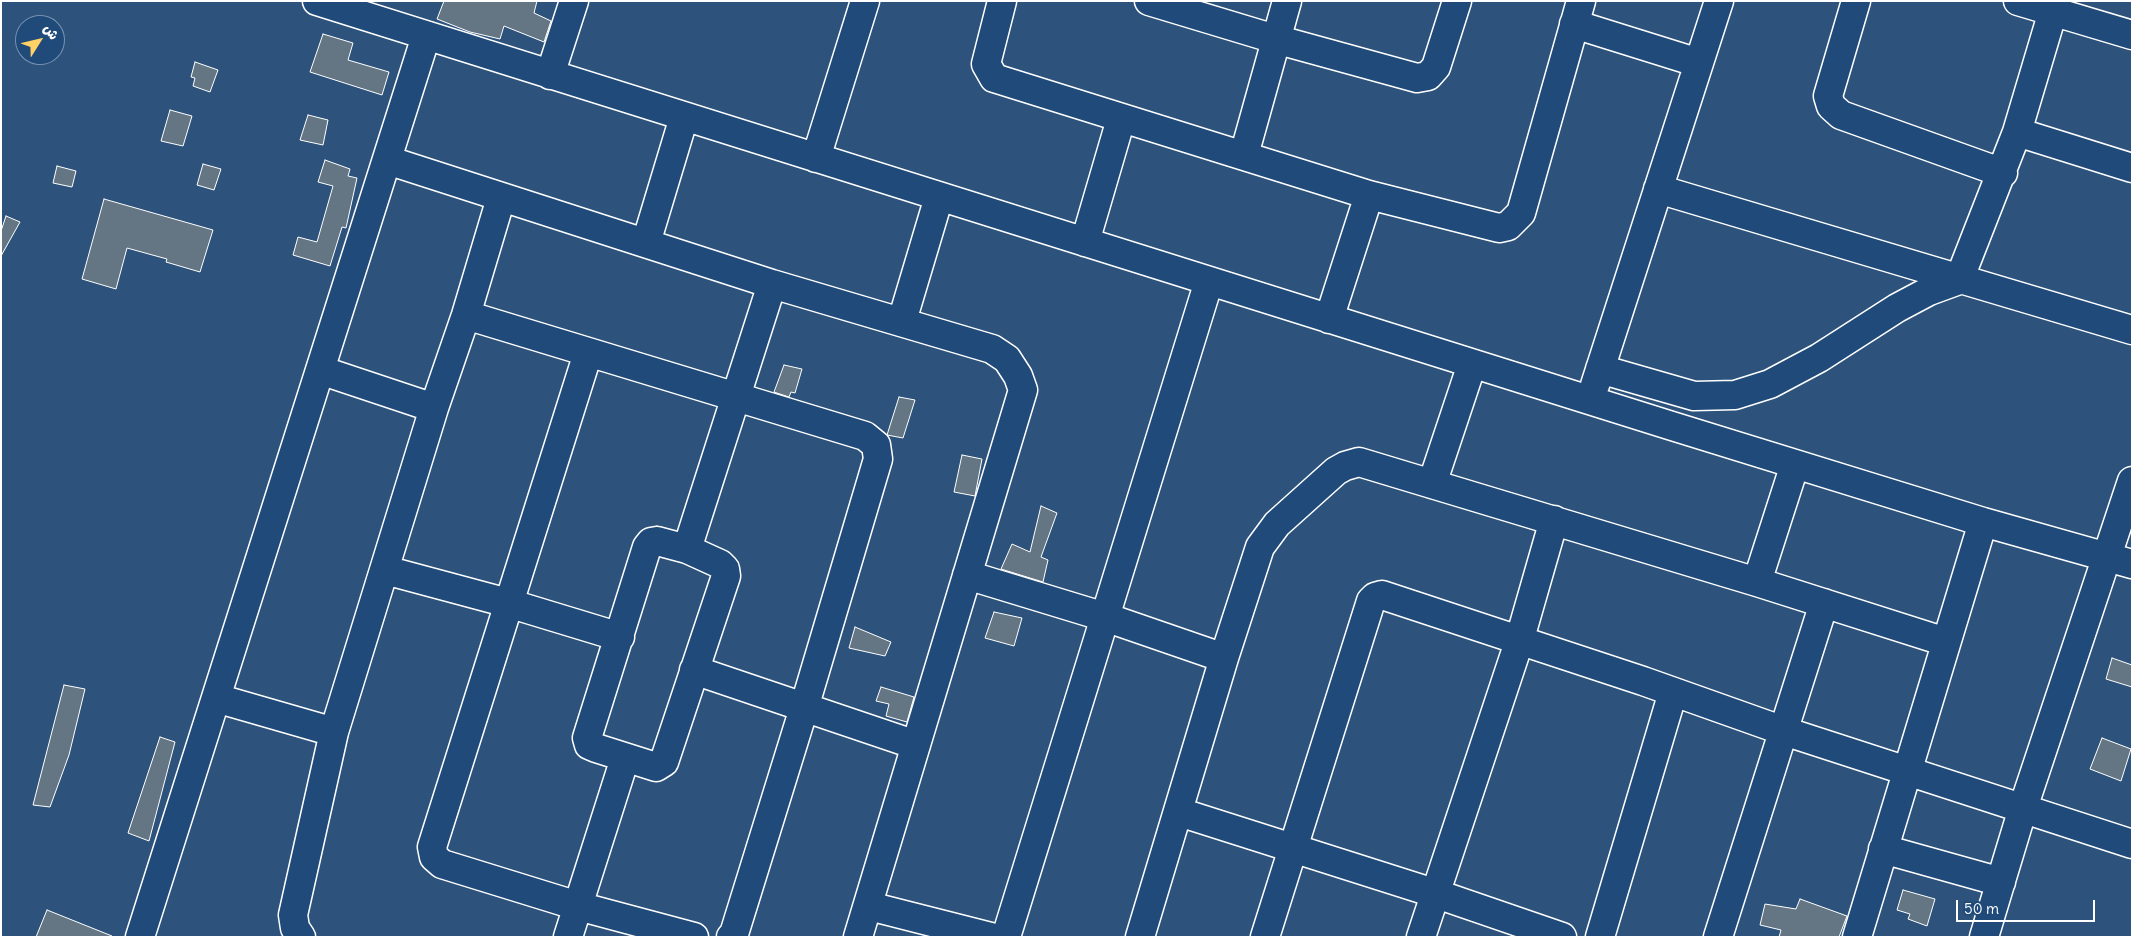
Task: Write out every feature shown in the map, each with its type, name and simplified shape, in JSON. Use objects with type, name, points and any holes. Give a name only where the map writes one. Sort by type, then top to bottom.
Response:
[{"type":"street","points":[[317,1],[1472,364],[1983,522],[2120,561]]},
{"type":"street","points":[[550,75],[574,1]]},
{"type":"street","points":[[816,158],[865,1]]},
{"type":"street","points":[[1002,1],[986,64],[994,78],[1369,195],[1500,228],[1508,226],[1520,213],[1577,13],[1699,63]]},
{"type":"street","points":[[1149,1],[1275,39],[1417,78],[1428,76],[1436,67],[1457,1]]},
{"type":"street","points":[[1244,155],[1287,1]]},
{"type":"street","points":[[1590,400],[1719,1]]},
{"type":"street","points":[[1856,1],[1828,96],[1831,106],[1840,115],[2002,173]]},
{"type":"street","points":[[2018,1],[2054,7],[2132,35]]},
{"type":"street","points":[[1600,368],[1694,396],[1735,395],[1770,384],[1819,358],[1897,308],[1929,291],[1960,280],[2017,132],[2054,7]]},
{"type":"street","points":[[140,937],[426,36]]},
{"type":"street","points":[[646,243],[684,117]]},
{"type":"street","points":[[1085,242],[1121,119]]},
{"type":"street","points":[[2017,132],[2132,168]]},
{"type":"street","points":[[387,160],[772,284],[992,349],[1007,359],[1018,376],[1023,390],[869,906],[858,937]]},
{"type":"street","points":[[1658,188],[2132,330]]},
{"type":"street","points":[[1329,319],[1369,195]]},
{"type":"street","points":[[902,321],[939,197]]},
{"type":"street","points":[[301,937],[296,928],[293,915],[334,732],[434,408],[466,315],[501,198]]},
{"type":"street","points":[[1006,937],[1209,281]]},
{"type":"street","points":[[687,549],[772,284]]},
{"type":"street","points":[[466,315],[865,436],[876,445],[878,459],[804,708],[734,934],[730,937]]},
{"type":"street","points":[[588,353],[432,846],[434,857],[442,864],[578,906],[694,937]]},
{"type":"street","points":[[1432,484],[1472,364]]},
{"type":"street","points":[[320,370],[434,408]]},
{"type":"street","points":[[1140,937],[1224,658],[1260,547],[1277,524],[1336,471],[1359,462],[1757,582],[1946,642]]},
{"type":"street","points":[[1757,582],[1795,464]]},
{"type":"street","points":[[1984,937],[2023,808],[2120,561],[2132,481]]},
{"type":"street","points":[[1420,937],[1519,642],[1554,520]]},
{"type":"street","points":[[1857,937],[1983,522]]},
{"type":"street","points":[[657,540],[687,549],[720,564],[725,569],[726,576],[694,670],[661,765],[656,768],[590,745],[587,738],[620,637],[647,547],[657,540]]},
{"type":"street","points":[[385,570],[508,603],[620,637]]},
{"type":"street","points":[[967,575],[1105,617],[1224,658]]},
{"type":"street","points":[[1265,937],[1371,601],[1375,596],[1382,595],[1784,731],[2132,844]]},
{"type":"street","points":[[1718,937],[1824,603]]},
{"type":"street","points":[[694,670],[916,746]]},
{"type":"street","points":[[1600,937],[1673,692]]},
{"type":"street","points":[[216,698],[334,732]]},
{"type":"street","points":[[568,937],[625,758]]},
{"type":"street","points":[[1179,812],[1434,893],[1562,937]]},
{"type":"street","points":[[1883,849],[2001,882]]},
{"type":"street","points":[[869,906],[990,937]]},
{"type":"building","points":[[444,1],[537,1],[534,13],[551,21],[544,42],[504,26],[500,39],[470,32],[437,19]]},
{"type":"building","points":[[323,34],[353,43],[348,60],[389,72],[382,95],[310,72]]},
{"type":"building","points":[[195,62],[218,70],[210,92],[193,86],[195,78],[191,77]]},
{"type":"building","points":[[170,110],[192,116],[183,146],[161,141]]},
{"type":"building","points":[[308,115],[328,120],[323,145],[300,140]]},
{"type":"building","points":[[325,160],[350,169],[348,176],[357,178],[346,228],[342,227],[330,266],[293,255],[298,237],[317,242],[333,186],[318,182]]},
{"type":"building","points":[[203,164],[221,169],[214,190],[197,185]]},
{"type":"building","points":[[57,166],[76,171],[72,187],[53,183]]},
{"type":"building","points":[[104,199],[213,230],[200,272],[166,262],[167,259],[127,248],[116,289],[82,279]]},
{"type":"building","points":[[6,216],[20,222],[1,256],[1,231]]},
{"type":"building","points":[[784,365],[802,369],[795,393],[791,392],[789,397],[774,392]]},
{"type":"building","points":[[899,397],[915,400],[903,438],[887,435]]},
{"type":"building","points":[[962,455],[982,459],[975,496],[954,492]]},
{"type":"building","points":[[1041,506],[1057,513],[1041,557],[1048,560],[1043,582],[1001,569],[1012,544],[1030,552]]},
{"type":"building","points":[[994,612],[1022,618],[1014,646],[985,638]]},
{"type":"building","points":[[855,627],[891,642],[885,656],[849,648]]},
{"type":"building","points":[[2112,658],[2132,665],[2132,687],[2106,679]]},
{"type":"building","points":[[64,685],[85,689],[69,755],[50,807],[33,805]]},
{"type":"building","points":[[881,687],[914,697],[907,722],[886,716],[889,704],[876,701]]},
{"type":"building","points":[[160,737],[175,742],[149,841],[128,833]]},
{"type":"building","points":[[2102,738],[2131,749],[2121,781],[2090,769]]},
{"type":"building","points":[[1903,890],[1935,899],[1927,926],[1908,919],[1910,914],[1897,910]]},
{"type":"building","points":[[1800,899],[1847,916],[1839,937],[1779,937],[1781,930],[1760,925],[1765,904],[1796,909]]},
{"type":"building","points":[[47,910],[112,936],[36,937]]}]
